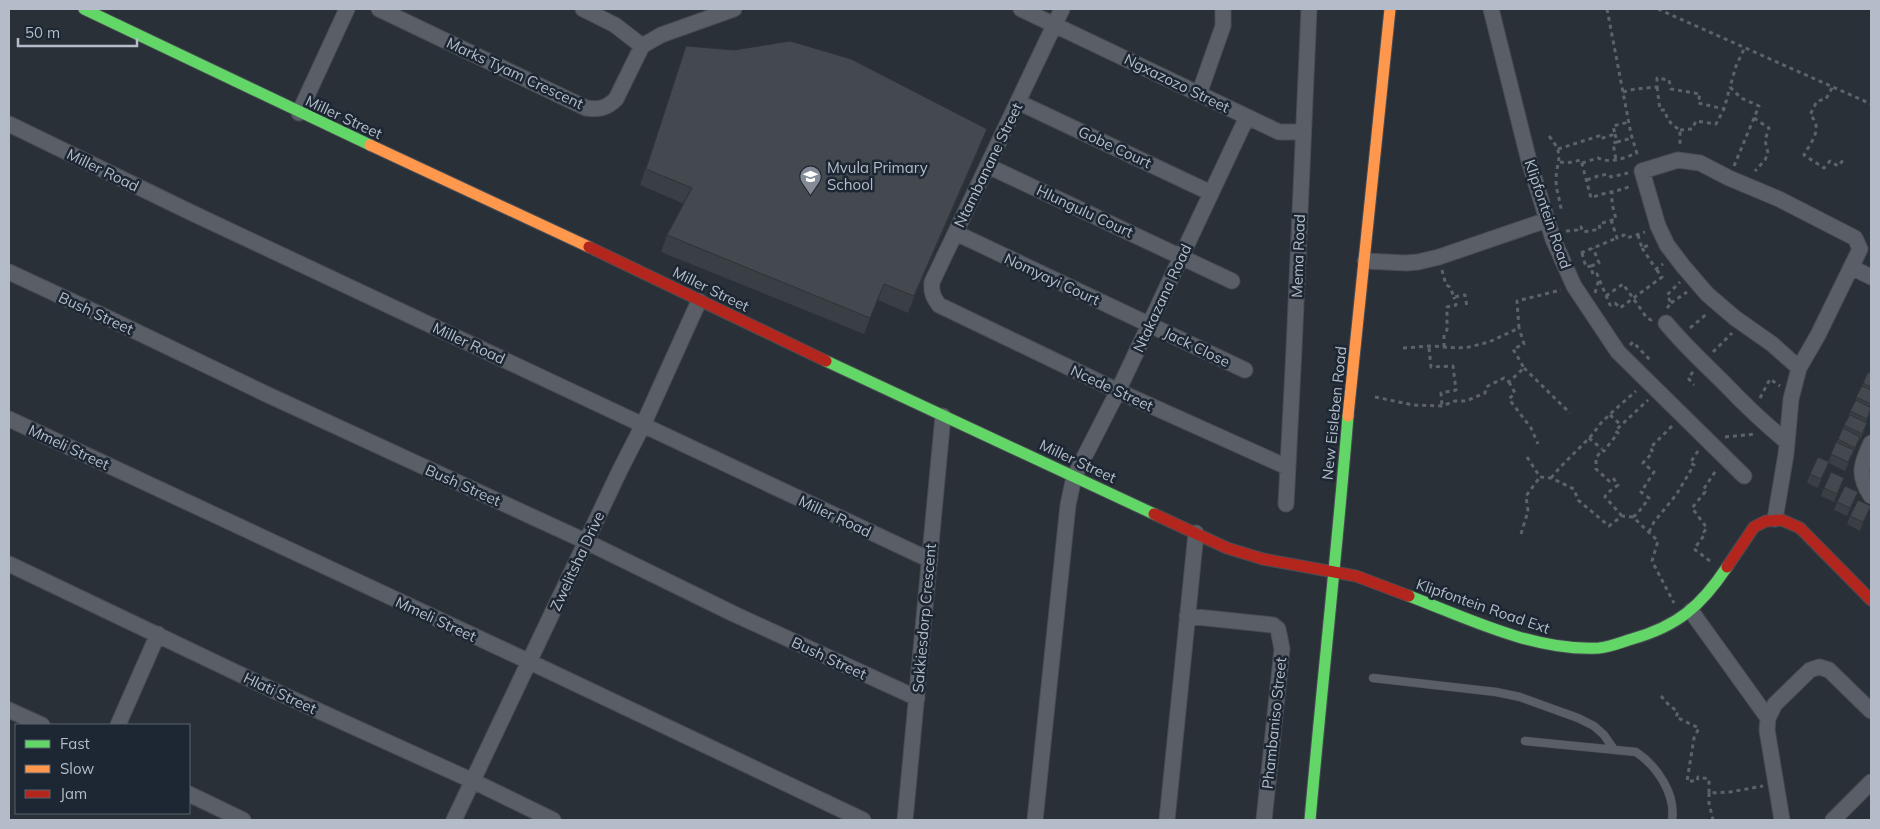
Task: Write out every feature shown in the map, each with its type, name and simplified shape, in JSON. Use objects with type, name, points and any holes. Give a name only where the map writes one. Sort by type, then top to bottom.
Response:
[{"type":"street","name":"Miller Street","points":[[84,9],[943,416],[1196,533],[1245,554],[1263,559],[1334,571]]},
{"type":"street","points":[[300,113],[347,9]]},
{"type":"street","name":"Marks Tyam Crescent","points":[[379,9],[586,108],[597,110],[611,104],[616,99],[642,46]]},
{"type":"street","points":[[583,9],[615,25],[642,46],[662,35],[734,9]]},
{"type":"street","name":"Ngxazozo Street","points":[[1021,9],[1279,132],[1302,132]]},
{"type":"street","name":"Ntambanane Street","points":[[939,305],[933,298],[932,282],[1062,9]]},
{"type":"street","name":"Mema Road","points":[[1286,504],[1309,9]]},
{"type":"street","name":"New Eisleben Road","points":[[1310,820],[1350,397],[1390,9]]},
{"type":"street","name":"Klipfontein Road","points":[[1491,9],[1529,161],[1554,226],[1565,267],[1574,286],[1618,352],[1650,389],[1683,416],[1744,476]]},
{"type":"street","points":[[1199,94],[1223,26],[1220,10]]},
{"type":"street","name":"Gobe Court","points":[[1018,102],[1211,192]]},
{"type":"street","name":"Ntakazana Road","points":[[1074,477],[1118,391],[1246,117]]},
{"type":"street","name":"Miller Road","points":[[9,124],[199,216],[930,560]]},
{"type":"street","points":[[1799,368],[1772,344],[1735,318],[1713,299],[1675,256],[1667,245],[1656,220],[1644,176],[1678,160],[1700,163],[1729,178],[1779,199],[1855,238],[1860,249],[1818,335],[1799,368],[1792,395],[1775,519],[1786,520],[1800,528],[1871,600]]},
{"type":"street","name":"Hlungulu Court","points":[[988,166],[1232,281]]},
{"type":"street","points":[[1365,261],[1406,264],[1554,226]]},
{"type":"street","name":"Nomyayi Court","points":[[956,233],[1149,324]]},
{"type":"street","points":[[1851,267],[1871,277]]},
{"type":"street","name":"Bush Street","points":[[9,272],[275,399],[586,542],[734,614],[917,698]]},
{"type":"street","name":"Zwelitsha Drive","points":[[454,820],[643,425],[699,301]]},
{"type":"street","name":"Ncede Street","points":[[939,305],[1118,391],[1287,467]]},
{"type":"street","name":"Jack Close","points":[[1149,324],[1246,370]]},
{"type":"street","points":[[1667,324],[1751,411],[1787,442]]},
{"type":"street","name":"Sakkiesdorp Crescent","points":[[905,820],[943,416]]},
{"type":"street","name":"Mmeli Street","points":[[9,419],[864,820]]},
{"type":"street","points":[[1871,443],[1862,462],[1864,483],[1871,496]]},
{"type":"street","points":[[1035,820],[1068,505],[1074,477]]},
{"type":"street","name":"Klipfontein Road Ext","points":[[1334,571],[1362,578],[1413,599],[1516,636],[1575,648],[1601,648],[1621,644],[1644,636],[1668,626],[1687,614],[1711,591],[1754,527],[1763,521],[1775,519]]},
{"type":"street","points":[[1167,820],[1196,533]]},
{"type":"street","name":"Hlati Street","points":[[9,564],[552,820]]},
{"type":"street","points":[[1687,614],[1768,718]]},
{"type":"street","name":"Phambaniso Street","points":[[1187,616],[1260,622],[1273,625],[1278,630],[1282,649],[1264,820]]},
{"type":"street","points":[[118,724],[158,634]]},
{"type":"street","points":[[1782,820],[1768,730],[1768,718],[1775,704],[1810,670],[1819,667],[1829,670],[1871,711]]},
{"type":"street","points":[[9,710],[40,724]]},
{"type":"street","points":[[1832,820],[1871,782]]},
{"type":"street","points":[[190,794],[243,820]]},
{"type":"lane","points":[[1373,678],[1496,692],[1520,697],[1578,718],[1594,726],[1604,735],[1613,748]]},
{"type":"lane","points":[[1525,741],[1613,748],[1636,752],[1662,778],[1671,799],[1672,820]]},
{"type":"path","points":[[1607,9],[1632,138],[1644,176]]},
{"type":"path","points":[[1658,9],[1871,104]]},
{"type":"path","points":[[1724,109],[1698,103],[1700,94],[1671,89],[1669,80],[1657,78],[1660,110],[1665,110],[1669,123],[1680,130],[1692,129],[1696,121],[1716,124],[1724,109],[1745,47]]},
{"type":"path","points":[[1623,92],[1657,87]]},
{"type":"path","points":[[1729,178],[1759,106],[1741,98],[1730,87]]},
{"type":"path","points":[[1832,88],[1826,99],[1817,102],[1810,116],[1817,124],[1817,133],[1804,155],[1824,168],[1830,161],[1838,166],[1844,159]]},
{"type":"path","points":[[1754,118],[1769,128],[1765,140],[1768,154],[1755,171]]},
{"type":"path","points":[[1617,142],[1613,126],[1629,122]]},
{"type":"path","points":[[1678,160],[1680,130]]},
{"type":"path","points":[[1558,149],[1599,136],[1600,139],[1615,134]]},
{"type":"path","points":[[1549,136],[1558,149],[1560,162],[1556,181],[1562,211]]},
{"type":"path","points":[[1616,160],[1613,143],[1632,138]]},
{"type":"path","points":[[1582,163],[1598,158],[1606,161],[1616,160],[1637,154]]},
{"type":"path","points":[[1560,162],[1567,164],[1581,160],[1591,198],[1602,193],[1612,193],[1644,176]]},
{"type":"path","points":[[1587,180],[1608,174],[1611,178],[1644,176]]},
{"type":"path","points":[[1554,226],[1566,230],[1577,230],[1577,228],[1581,227],[1583,232],[1600,230],[1599,224],[1616,219],[1612,204],[1612,193]]},
{"type":"path","points":[[1611,220],[1617,238]]},
{"type":"path","points":[[1565,267],[1582,253],[1592,248],[1624,235],[1627,238],[1647,231],[1646,224],[1656,220]]},
{"type":"path","points":[[1554,226],[1566,230]]},
{"type":"path","points":[[1582,253],[1586,267],[1599,263],[1592,248]]},
{"type":"path","points":[[1591,266],[1593,275],[1597,274],[1610,306],[1615,303],[1620,308],[1662,277],[1642,248]]},
{"type":"path","points":[[1656,269],[1675,256]]},
{"type":"path","points":[[1439,257],[1446,285],[1450,287],[1456,306],[1447,307],[1447,330],[1444,335],[1444,347]]},
{"type":"path","points":[[1667,324],[1671,302],[1667,295],[1689,273]]},
{"type":"path","points":[[1606,296],[1623,284],[1650,320],[1686,331],[1710,312],[1708,308],[1713,299]]},
{"type":"path","points":[[1570,413],[1524,368],[1512,349],[1524,344],[1519,328],[1517,301],[1574,286]]},
{"type":"path","points":[[1454,297],[1465,295],[1467,306]]},
{"type":"path","points":[[1403,348],[1469,347],[1488,342],[1519,328]]},
{"type":"path","points":[[1429,348],[1431,367],[1453,366],[1456,390],[1441,392],[1442,406]]},
{"type":"path","points":[[1509,382],[1524,368]]},
{"type":"path","points":[[1375,397],[1413,405],[1442,406],[1466,401],[1486,393],[1486,387],[1504,378],[1515,392],[1509,399],[1530,428],[1538,444]]},
{"type":"path","points":[[1751,411],[1770,379],[1792,395]]},
{"type":"path","points":[[1550,478],[1625,399],[1640,388],[1650,389],[1649,399],[1615,430],[1618,433],[1610,446],[1604,451],[1602,450],[1596,458],[1596,468],[1609,481],[1613,478],[1618,485],[1606,494],[1605,497],[1622,516]]},
{"type":"path","points":[[1610,415],[1621,425]]},
{"type":"path","points":[[1633,517],[1649,498],[1641,492],[1654,472],[1643,464],[1652,452],[1650,448],[1683,416]]},
{"type":"path","points":[[1648,532],[1683,485],[1694,465],[1690,463],[1700,447],[1720,438],[1755,435],[1765,424]]},
{"type":"path","points":[[1589,438],[1602,450]]},
{"type":"path","points":[[1527,457],[1540,477]]},
{"type":"path","points":[[1724,573],[1694,549],[1707,528],[1692,508],[1705,492],[1703,490],[1707,483],[1727,460]]},
{"type":"path","points":[[1540,477],[1550,478],[1574,489],[1578,500],[1609,526],[1622,516],[1633,517],[1658,541],[1652,561],[1670,598],[1687,614]]},
{"type":"path","points":[[1521,534],[1528,511],[1526,496],[1540,477]]},
{"type":"path","points":[[1661,696],[1678,712],[1676,717],[1699,728],[1694,738],[1687,781],[1697,781],[1698,778],[1709,779],[1709,803],[1714,820]]},
{"type":"path","points":[[1709,793],[1730,792],[1762,786],[1777,786]]},
{"type":"building","name":"Mvula Primary School","points":[[790,41],[851,59],[987,129],[914,296],[884,284],[870,318],[667,235],[692,188],[646,169],[686,46],[734,50]]},
{"type":"building","points":[[1868,372],[1871,373],[1871,387],[1863,383]]},
{"type":"building","points":[[1862,386],[1871,390],[1871,404],[1856,397]]},
{"type":"building","points":[[1856,400],[1871,408],[1867,419],[1850,411]]},
{"type":"building","points":[[1850,415],[1867,423],[1862,434],[1844,425]]},
{"type":"building","points":[[1843,428],[1860,437],[1855,448],[1838,439]]},
{"type":"building","points":[[1836,442],[1854,450],[1848,462],[1831,454]]},
{"type":"building","points":[[1818,457],[1829,462],[1821,479],[1810,474]]},
{"type":"building","points":[[1831,472],[1844,478],[1837,494],[1824,488]]},
{"type":"building","points":[[1845,486],[1858,492],[1850,508],[1837,502]]},
{"type":"building","points":[[1858,500],[1871,506],[1863,522],[1850,516]]},
{"type":"traffic: fast","points":[[84,9],[370,145]]},
{"type":"traffic: fast","points":[[826,361],[1154,514]]},
{"type":"traffic: fast","points":[[1310,820],[1348,416]]},
{"type":"traffic: fast","points":[[1409,596],[1502,632],[1526,639],[1550,645],[1599,648],[1612,646],[1648,634],[1675,621],[1687,613],[1708,593],[1727,567]]},
{"type":"traffic: slow","points":[[1348,416],[1390,9]]},
{"type":"traffic: slow","points":[[370,145],[589,247]]},
{"type":"traffic: jam","points":[[589,247],[826,361]]},
{"type":"traffic: jam","points":[[1154,514],[1227,548],[1263,559],[1356,576],[1409,596]]},
{"type":"traffic: jam","points":[[1727,567],[1754,527],[1766,521],[1782,520],[1800,528],[1871,600]]},
{"type":"place","name":"Mvula Primary School","points":[[811,195]]}]
